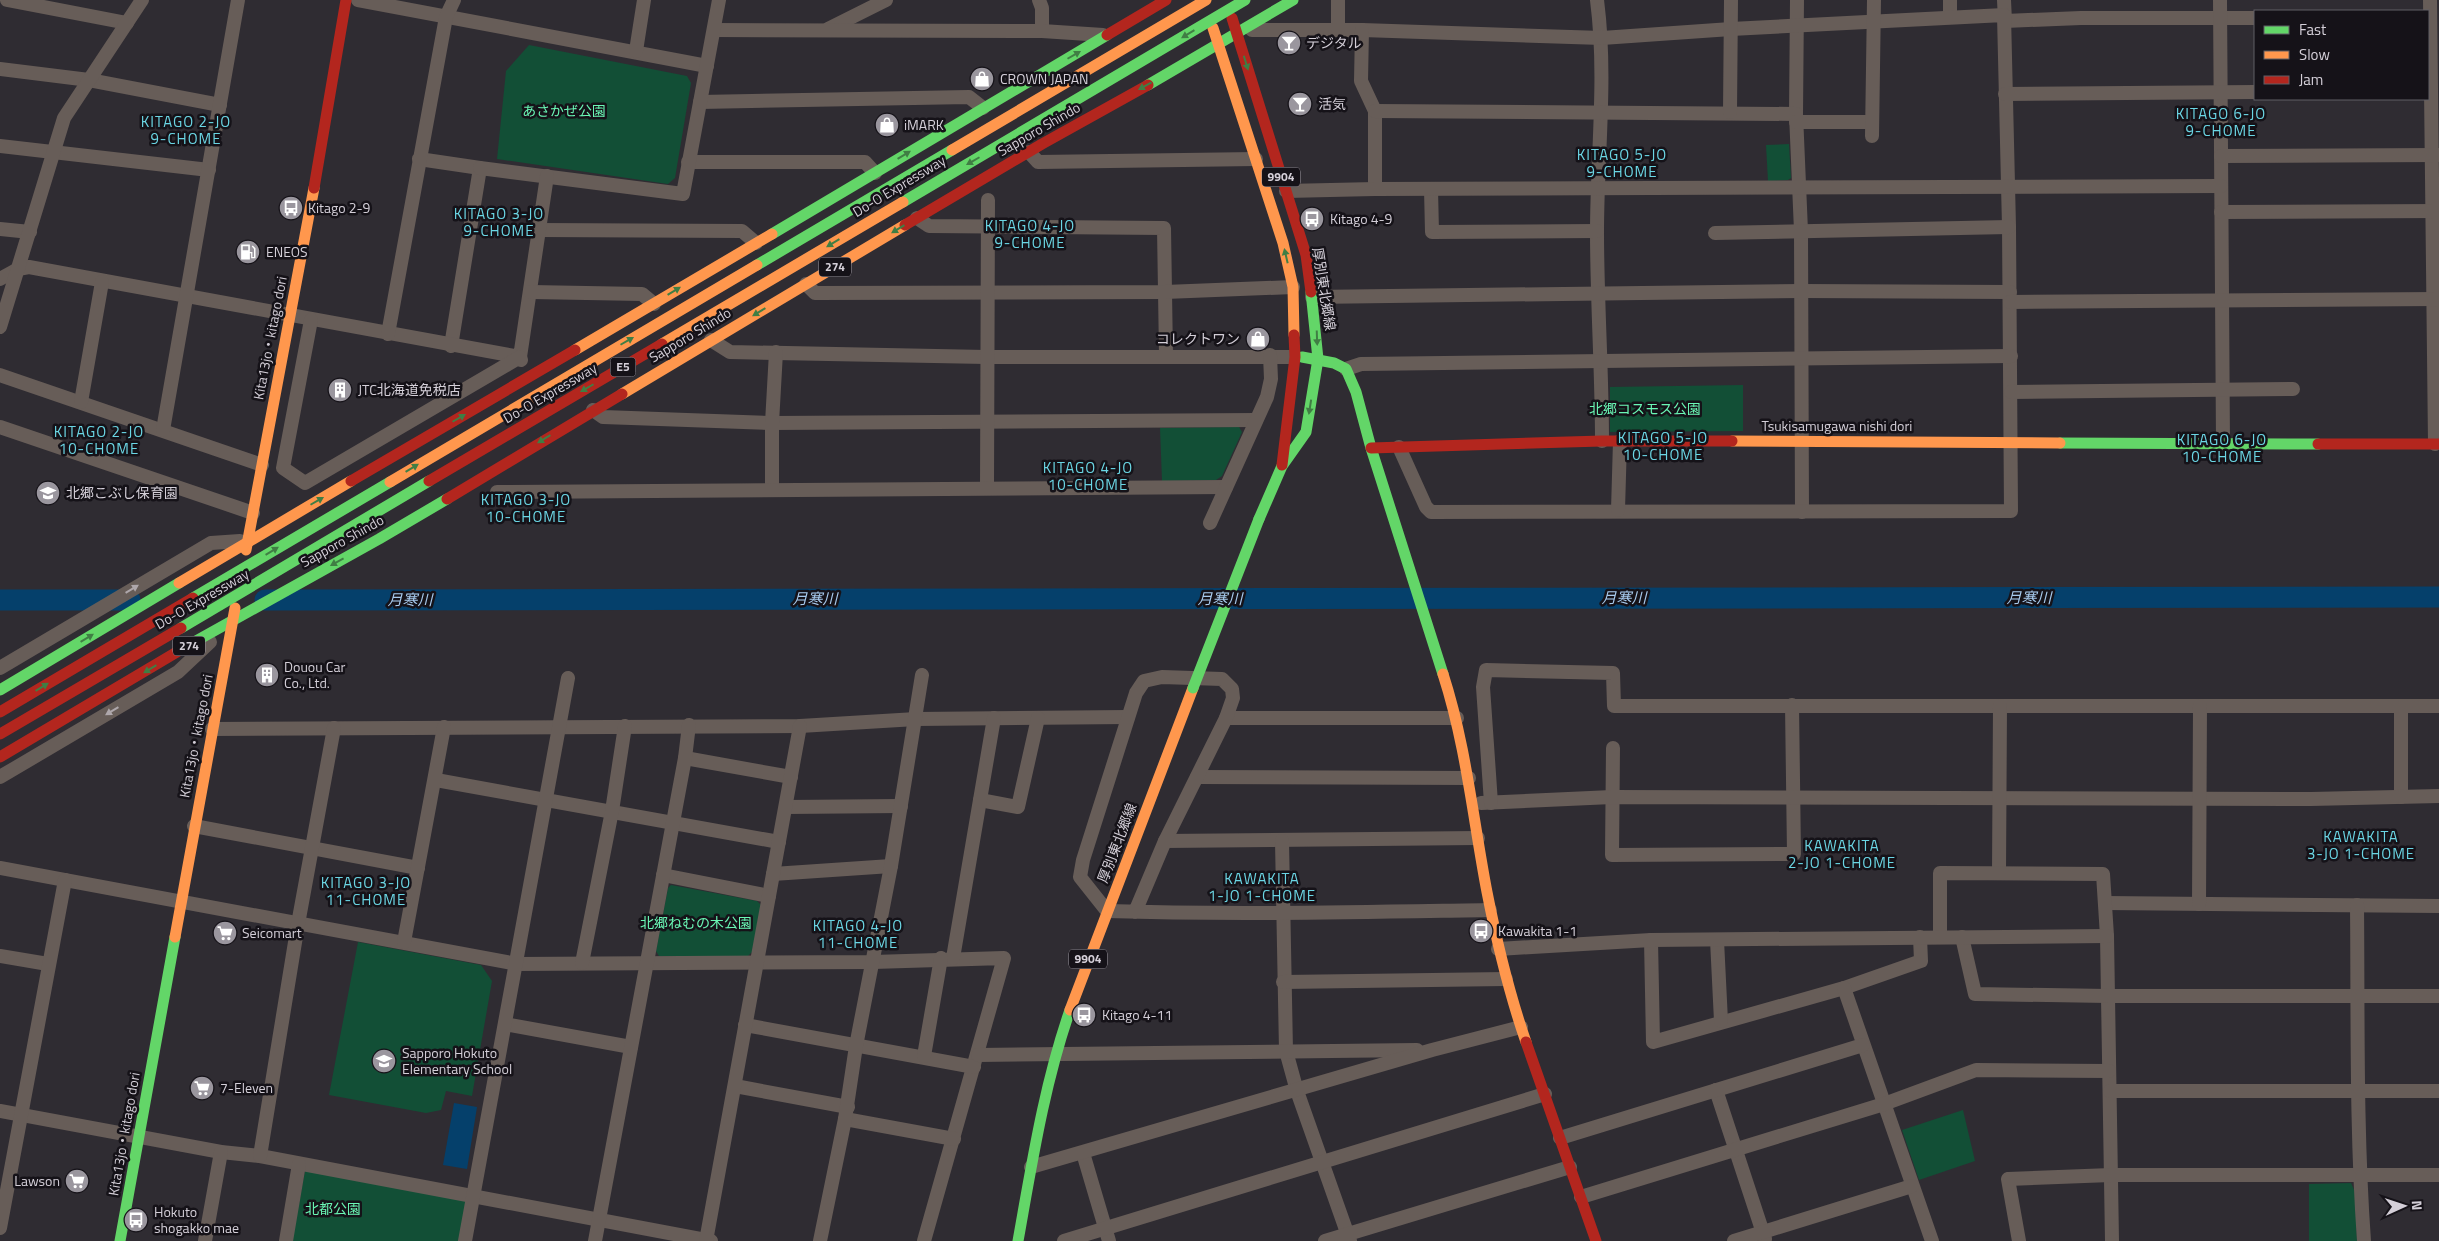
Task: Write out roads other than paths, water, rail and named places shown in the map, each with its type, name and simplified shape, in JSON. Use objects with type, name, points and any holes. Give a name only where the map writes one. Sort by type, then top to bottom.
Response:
[{"type":"main road","name":"Kita13jo・kitago dori","points":[[120,1241],[194,826],[289,315],[318,170],[346,0]]},
{"type":"main road","points":[[0,690],[248,541],[654,304],[1166,0]]},
{"type":"main road","name":"厚別東北郷線","points":[[1205,0],[1282,243],[1293,287],[1295,357],[1282,466]]},
{"type":"main road","name":"Do-O Expressway","points":[[0,712],[1205,0]]},
{"type":"main road","name":"厚別東北郷線","points":[[1018,1241],[1042,1106],[1055,1054],[1083,971],[1259,519],[1282,466],[1306,432],[1318,359],[1306,255],[1226,0]]},
{"type":"main road","name":"Do-O Expressway","points":[[0,734],[1245,0]]},
{"type":"main road","name":"Sapporo Shindo","points":[[0,757],[233,618],[380,539],[917,218],[1029,152],[1219,45],[1237,32],[1293,0]]},
{"type":"main road","points":[[1295,357],[1318,359],[1334,363],[1346,369],[1356,392],[1371,448],[1457,718],[1469,778],[1490,910],[1506,978],[1520,1027],[1596,1241]]},
{"type":"main road","name":"Tsukisamugawa nishi dori","points":[[1371,448],[1602,441],[2437,444]]},
{"type":"street","points":[[6,0],[127,23]]},
{"type":"street","points":[[0,327],[64,118],[142,0]]},
{"type":"street","points":[[163,430],[238,0]]},
{"type":"street","points":[[358,0],[707,66]]},
{"type":"street","points":[[388,334],[446,17],[454,0]]},
{"type":"street","points":[[636,52],[644,0]]},
{"type":"street","points":[[419,159],[683,194],[719,0]]},
{"type":"street","points":[[827,30],[886,0]]},
{"type":"street","points":[[1039,0],[1042,8],[1042,31]]},
{"type":"street","points":[[1338,0],[1338,30]]},
{"type":"street","points":[[1597,0],[1602,38],[1597,231],[1602,360],[1602,441]]},
{"type":"street","points":[[1730,112],[1731,0]]},
{"type":"street","points":[[1797,0],[1796,118],[1801,231],[1802,512]]},
{"type":"street","points":[[1374,111],[1730,112],[1796,118],[1872,129],[1874,0]]},
{"type":"street","points":[[1950,0],[1950,17]]},
{"type":"street","points":[[1399,447],[1430,512],[1618,510],[1802,512],[2011,511],[2010,297],[2004,0]]},
{"type":"street","points":[[2220,0],[2222,443]]},
{"type":"street","points":[[2430,0],[2432,17],[2436,211],[2437,444]]},
{"type":"street","points":[[1237,32],[1260,28],[1602,38],[1731,28],[2004,15]]},
{"type":"street","points":[[2004,15],[2005,21],[2081,18],[2254,18]]},
{"type":"street","points":[[714,30],[1042,31],[1109,35]]},
{"type":"street","points":[[1362,30],[1361,81],[1374,111],[1375,189]]},
{"type":"street","points":[[0,69],[90,80],[220,105]]},
{"type":"street","points":[[2005,94],[2254,92]]},
{"type":"street","points":[[700,102],[969,97],[983,108]]},
{"type":"street","points":[[0,146],[209,170]]},
{"type":"street","points":[[1029,152],[1038,162],[1256,159]]},
{"type":"street","points":[[2221,156],[2435,155]]},
{"type":"street","points":[[688,162],[865,162],[875,173]]},
{"type":"street","points":[[451,346],[480,168]]},
{"type":"street","points":[[531,375],[520,357],[547,176]]},
{"type":"street","points":[[1286,192],[1375,189],[2221,186]]},
{"type":"street","points":[[1431,189],[1432,232],[1597,231]]},
{"type":"street","points":[[987,488],[986,294],[988,200]]},
{"type":"street","points":[[2221,212],[2436,211]]},
{"type":"street","points":[[917,218],[929,226],[1164,228],[1166,355]]},
{"type":"street","points":[[1715,233],[2009,227]]},
{"type":"street","points":[[0,229],[30,232]]},
{"type":"street","points":[[539,230],[742,231],[756,242]]},
{"type":"street","points":[[0,278],[18,269],[29,268],[186,298],[520,357]]},
{"type":"street","points":[[81,402],[102,282]]},
{"type":"street","points":[[806,284],[815,293],[1165,292],[1293,287]]},
{"type":"street","points":[[1312,297],[1599,295],[1801,291],[2010,297],[2436,299]]},
{"type":"street","points":[[531,292],[642,294],[654,304]]},
{"type":"street","points":[[311,320],[284,468],[305,483],[520,357]]},
{"type":"street","points":[[711,340],[730,352],[986,357],[1166,355],[1270,355],[1295,357]]},
{"type":"street","points":[[772,490],[772,423],[776,352]]},
{"type":"street","points":[[1210,522],[1268,397],[1270,355]]},
{"type":"street","points":[[1346,369],[1361,364],[2010,356]]},
{"type":"street","points":[[0,375],[262,465]]},
{"type":"street","points":[[2011,392],[2293,389]]},
{"type":"street","points":[[593,410],[603,417],[772,423],[1256,420]]},
{"type":"street","points":[[0,427],[253,513]]},
{"type":"street","points":[[1618,510],[1620,441]]},
{"type":"street","points":[[497,492],[1226,488]]},
{"type":"street","points":[[0,668],[211,543],[248,541]]},
{"type":"street","points":[[0,777],[178,672],[233,618]]},
{"type":"street","points":[[1491,803],[1483,687],[1486,670],[1613,673],[1614,706],[2439,706]]},
{"type":"street","points":[[820,1241],[846,1113],[856,1046],[891,866],[922,675]]},
{"type":"street","points":[[1135,912],[1166,840],[1226,718],[1233,698],[1232,689],[1228,682],[1222,679],[1162,677],[1144,681],[1136,692],[1080,877],[1107,911],[1135,912],[1282,913],[1490,910]]},
{"type":"street","points":[[465,1241],[568,678]]},
{"type":"street","points":[[1613,748],[1612,855],[1794,854],[1792,706]]},
{"type":"street","points":[[1999,873],[2000,706]]},
{"type":"street","points":[[2199,904],[2200,706]]},
{"type":"street","points":[[2401,706],[2401,797]]},
{"type":"street","points":[[212,729],[689,725],[800,726],[916,719],[1128,717]]},
{"type":"street","points":[[924,1056],[947,958],[980,800],[994,718]]},
{"type":"street","points":[[980,800],[1018,807],[1038,718]]},
{"type":"street","points":[[1226,718],[1457,718]]},
{"type":"street","points":[[595,1241],[685,758],[689,725]]},
{"type":"street","points":[[582,963],[612,811],[625,726]]},
{"type":"street","points":[[0,1111],[221,1152],[260,1156],[708,1241],[745,1025],[758,963],[800,726]]},
{"type":"street","points":[[404,942],[436,780],[444,727]]},
{"type":"street","points":[[260,1156],[298,924],[334,728]]},
{"type":"street","points":[[685,758],[791,777]]},
{"type":"street","points":[[1197,777],[1469,778]]},
{"type":"street","points":[[436,780],[779,842]]},
{"type":"street","points":[[1473,803],[1612,797],[2200,799],[2439,796]]},
{"type":"street","points":[[786,806],[901,806]]},
{"type":"street","points":[[194,826],[418,868]]},
{"type":"street","points":[[1166,840],[1282,841],[1478,838]]},
{"type":"street","points":[[1282,841],[1283,982],[1286,1051],[1297,1091],[1349,1238]]},
{"type":"street","points":[[774,874],[891,866]]},
{"type":"street","points":[[0,868],[517,964],[873,962],[947,958],[1004,958],[924,1241]]},
{"type":"street","points":[[1940,937],[1940,873],[2103,874],[2107,936],[2112,1241]]},
{"type":"street","points":[[663,875],[769,896]]},
{"type":"street","points":[[0,1228],[64,880]]},
{"type":"street","points":[[2105,903],[2439,906]]},
{"type":"street","points":[[2357,905],[2357,1091],[2359,1174],[2364,1241]]},
{"type":"street","points":[[1498,949],[1651,940],[2107,936]]},
{"type":"street","points":[[1651,940],[1653,1042],[1721,1021],[1844,988],[1921,961],[1920,937]]},
{"type":"street","points":[[1962,937],[1976,994],[2439,996]]},
{"type":"street","points":[[1717,940],[1721,1021]]},
{"type":"street","points":[[0,956],[48,964]]},
{"type":"street","points":[[1283,982],[1506,978]]},
{"type":"street","points":[[1844,988],[1932,1241]]},
{"type":"street","points":[[505,1024],[631,1047]]},
{"type":"street","points":[[745,1025],[856,1046],[976,1061],[1055,1054],[1432,1050]]},
{"type":"street","points":[[1031,1167],[1297,1091],[1432,1050],[1520,1027]]},
{"type":"street","points":[[1560,1138],[1863,1045]]},
{"type":"street","points":[[1581,1197],[1884,1104],[1976,1070],[2109,1071]]},
{"type":"street","points":[[735,1086],[954,1139]]},
{"type":"street","points":[[1716,1090],[1764,1237]]},
{"type":"street","points":[[2110,1091],[2439,1091]]},
{"type":"street","points":[[1064,1241],[1106,1235],[1322,1162],[1545,1094]]},
{"type":"street","points":[[205,1241],[221,1152]]},
{"type":"street","points":[[1083,1153],[1106,1235]]},
{"type":"street","points":[[286,1241],[299,1164]]},
{"type":"street","points":[[1326,1241],[1349,1238],[1570,1167]]},
{"type":"street","points":[[2019,1241],[2008,1179],[2111,1175],[2439,1175]]},
{"type":"street","points":[[1734,1241],[1764,1237],[1912,1186]]},
{"type":"water","points":[[454,1103],[477,1107],[467,1169],[443,1165]]},
{"type":"waterway","name":"月寒川","points":[[265,600],[2439,597]]},
{"type":"waterway","name":"月寒川","points":[[0,600],[130,600]]},
{"type":"place","name":"デジタル","points":[[1289,43]]},
{"type":"place","name":"CROWN JAPAN","points":[[982,79]]},
{"type":"place","name":"活気","points":[[1300,104]]},
{"type":"place","name":"iMARK","points":[[887,125]]},
{"type":"place","name":"Kitago 2-9","points":[[291,208]]},
{"type":"place","name":"Kitago 4-9","points":[[1312,219]]},
{"type":"place","name":"ENEOS","points":[[248,252]]},
{"type":"place","name":"コレクトワン","points":[[1258,339]]},
{"type":"place","name":"JTC北海道免税店","points":[[340,390]]},
{"type":"place","name":"北郷こぶし保育園","points":[[48,493]]},
{"type":"place","name":"Douou Car Co., Ltd.","points":[[267,675]]},
{"type":"place","name":"Kawakita 1-1","points":[[1481,931]]},
{"type":"place","name":"Seicomart","points":[[225,933]]},
{"type":"place","name":"Kitago 4-11","points":[[1084,1015]]},
{"type":"place","name":"Sapporo Hokuto Elementary School","points":[[384,1061]]},
{"type":"place","name":"7-Eleven","points":[[202,1088]]},
{"type":"place","name":"Lawson","points":[[77,1181]]},
{"type":"place","name":"Hokuto shogakko mae","points":[[136,1220]]},
{"type":"district","name":"KITAGO 6-JO 9-CHOME","points":[[2221,122]]},
{"type":"district","name":"KITAGO 2-JO 9-CHOME","points":[[186,130]]},
{"type":"district","name":"KITAGO 5-JO 9-CHOME","points":[[1622,164]]},
{"type":"district","name":"KITAGO 3-JO 9-CHOME","points":[[499,222]]},
{"type":"district","name":"KITAGO 4-JO 9-CHOME","points":[[1030,234]]},
{"type":"district","name":"KITAGO 2-JO 10-CHOME","points":[[99,440]]},
{"type":"district","name":"KITAGO 5-JO 10-CHOME","points":[[1663,446]]},
{"type":"district","name":"KITAGO 6-JO 10-CHOME","points":[[2222,448]]},
{"type":"district","name":"KITAGO 4-JO 10-CHOME","points":[[1088,476]]},
{"type":"district","name":"KITAGO 3-JO 10-CHOME","points":[[526,508]]},
{"type":"district","name":"KAWAKITA 3-JO 1-CHOME","points":[[2361,846]]},
{"type":"district","name":"KAWAKITA 2-JO 1-CHOME","points":[[1842,854]]},
{"type":"district","name":"KAWAKITA 1-JO 1-CHOME","points":[[1262,888]]},
{"type":"district","name":"KITAGO 3-JO 11-CHOME","points":[[366,892]]},
{"type":"district","name":"KITAGO 4-JO 11-CHOME","points":[[858,934]]},
{"type":"park label","name":"あさかぜ公園","points":[[564,111]]},
{"type":"park label","name":"北郷コスモス公園","points":[[1645,409]]},
{"type":"park label","name":"北郷ねむの木公園","points":[[696,923]]},
{"type":"park label","name":"北都公園","points":[[333,1209]]}]
